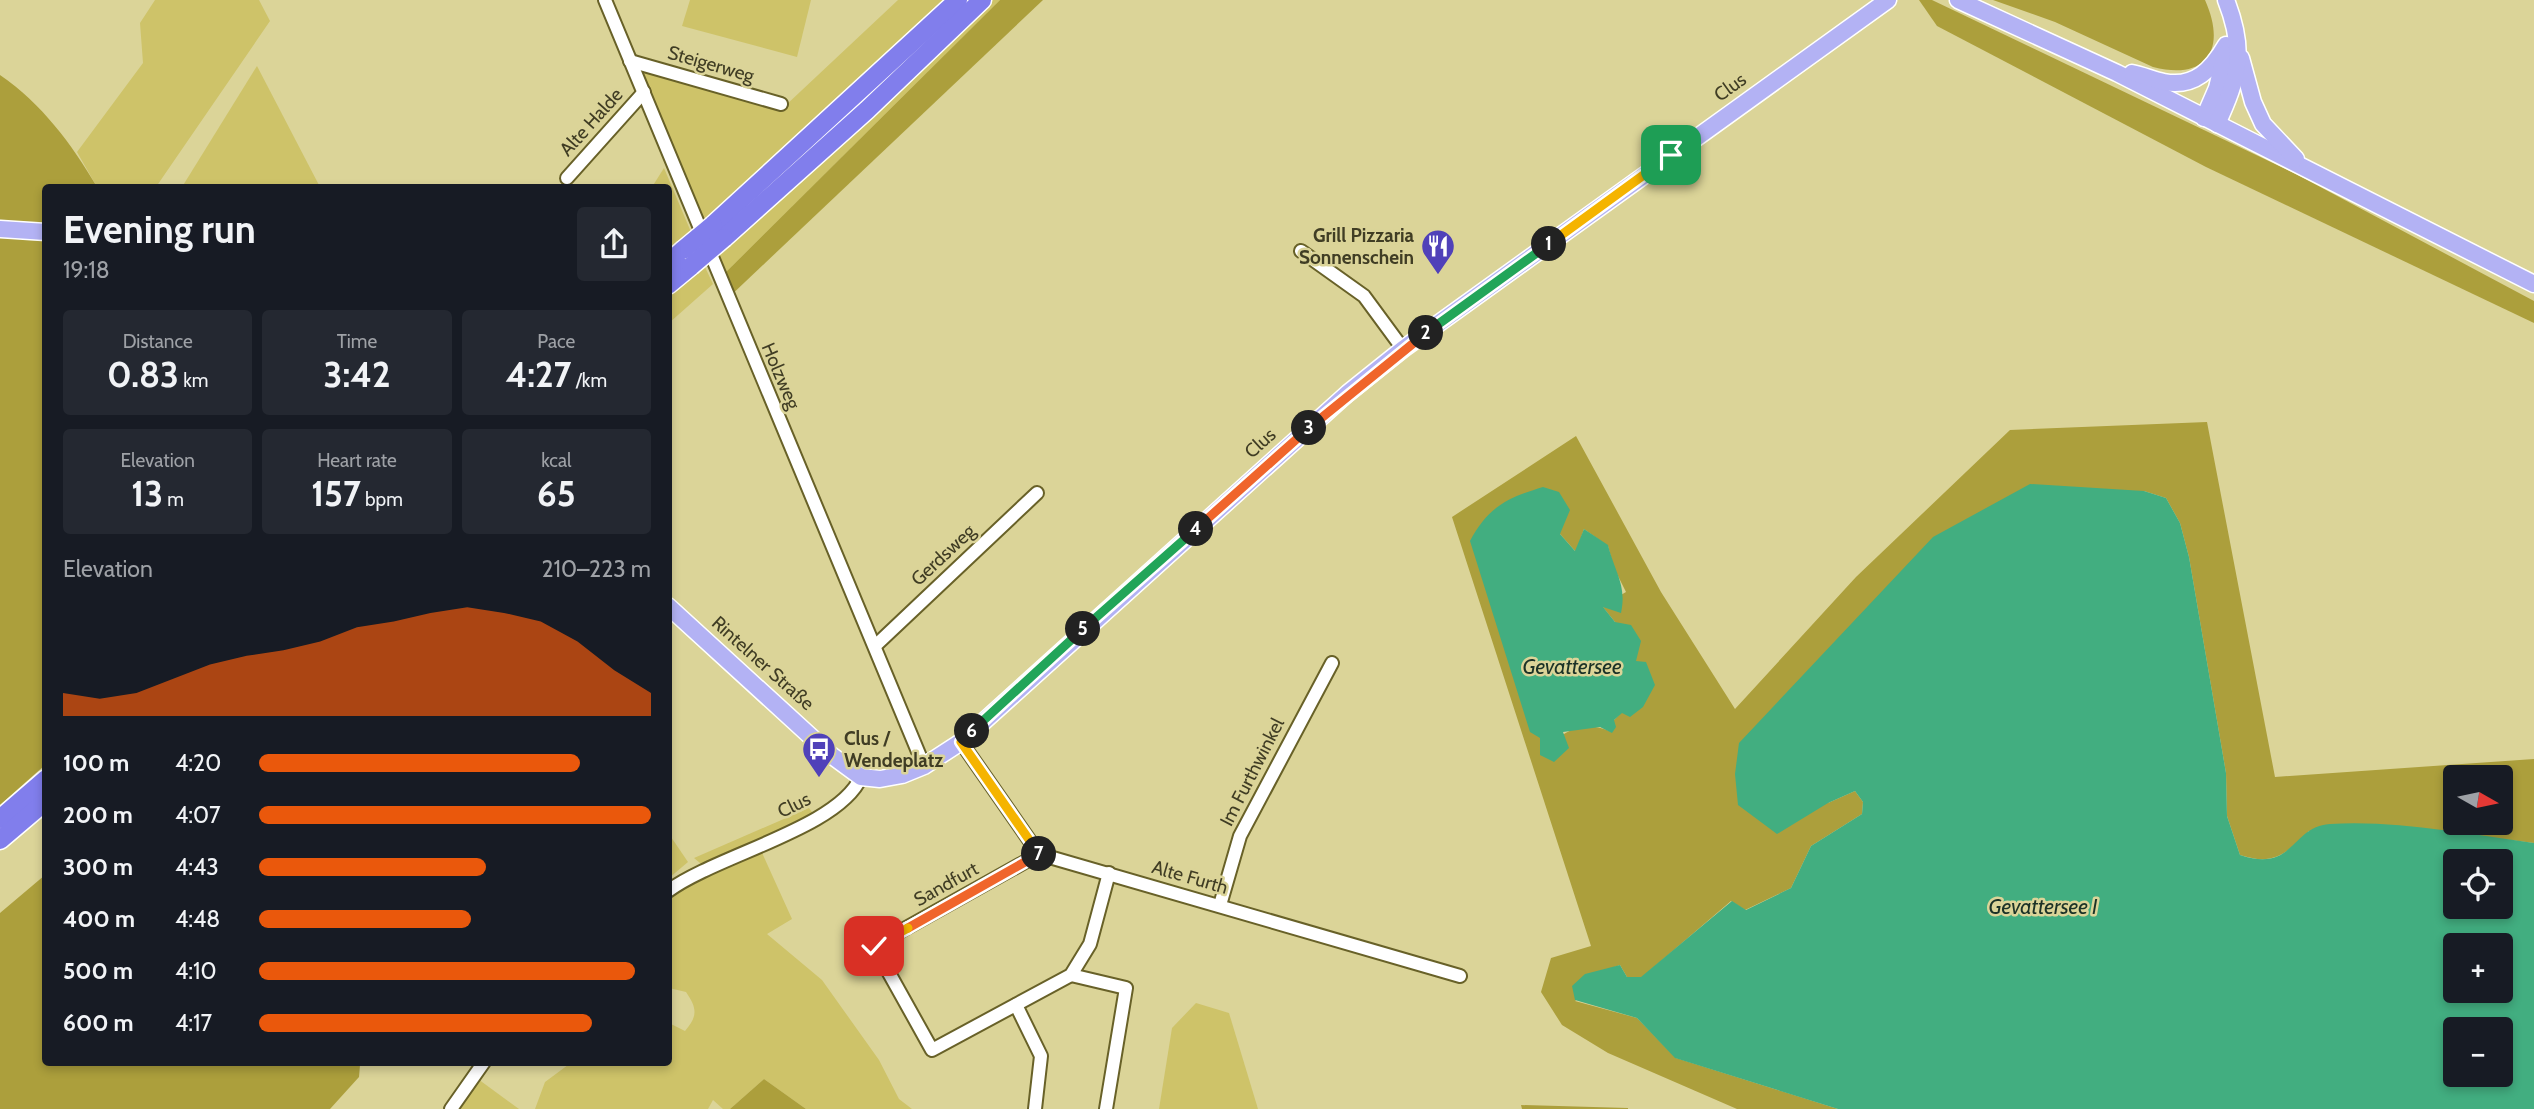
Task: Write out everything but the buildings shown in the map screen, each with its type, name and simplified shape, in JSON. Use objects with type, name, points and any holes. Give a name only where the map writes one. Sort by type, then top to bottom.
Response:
[{"type":"highway","points":[[942,16],[952,0]]},
{"type":"highway","points":[[718,232],[958,0]]},
{"type":"highway","points":[[672,279],[687,258],[867,110],[982,0]]},
{"type":"highway","points":[[672,262],[687,258]]},
{"type":"highway","points":[[0,819],[42,782]]},
{"type":"highway","points":[[0,840],[42,803]]},
{"type":"main road","name":"Clus","points":[[862,777],[880,779],[924,766],[961,742],[1348,393],[1403,349],[1888,0]]},
{"type":"main road","points":[[1958,0],[2117,73],[2534,284]]},
{"type":"main road","points":[[2210,121],[2226,45],[2225,20],[2219,0]]},
{"type":"main road","points":[[2226,0],[2253,102],[2263,124],[2303,166]]},
{"type":"main road","points":[[2117,73],[2134,73],[2165,83],[2186,82],[2204,75],[2215,64],[2226,45]]},
{"type":"main road","points":[[2210,121],[2230,95],[2240,56]]},
{"type":"main road","points":[[0,229],[42,232]]},
{"type":"main road","name":"Rintelner Straße","points":[[672,610],[831,755],[862,777]]},
{"type":"street","name":"Holzweg","points":[[605,0],[719,280],[924,766]]},
{"type":"street","name":"Steigerweg","points":[[630,61],[781,104]]},
{"type":"street","name":"Alte Halde","points":[[567,178],[644,92]]},
{"type":"street","points":[[1301,251],[1364,296],[1403,349]]},
{"type":"street","name":"Gerdsweg","points":[[875,646],[1037,492]]},
{"type":"street","name":"Im Furthwinkel","points":[[1220,905],[1240,836],[1332,663]]},
{"type":"street","points":[[961,742],[1039,854]]},
{"type":"street","name":"Clus","points":[[672,888],[698,872],[830,811],[857,786],[862,777]]},
{"type":"street","name":"Alte Furth","points":[[1039,854],[1460,976]]},
{"type":"street","name":"Sandfurt","points":[[1039,854],[874,946],[932,1050],[1071,975],[1090,944],[1109,873]]},
{"type":"street","points":[[1071,975],[1126,988],[1106,1109]]},
{"type":"street","points":[[1016,1005],[1041,1056],[1037,1109]]},
{"type":"street","points":[[451,1109],[481,1066]]},
{"type":"shaded area","points":[[155,0],[259,0],[270,21],[158,184],[95,184],[77,152],[143,63],[140,23]]},
{"type":"shaded area","points":[[690,0],[811,0],[797,57],[682,26]]},
{"type":"shaded area","points":[[898,0],[1000,0],[717,281],[694,230],[629,62],[785,106]]},
{"type":"shaded area","points":[[1000,0],[1043,0],[726,300],[717,281]]},
{"type":"shaded area","points":[[1919,0],[1932,0],[2296,174],[2534,301],[2534,323],[2206,167],[1937,26]]},
{"type":"shaded area","points":[[1993,0],[2205,0],[2214,33],[2212,46],[2208,57],[2199,65],[2172,70],[2153,67],[2055,22]]},
{"type":"shaded area","points":[[257,66],[318,184],[184,184]]},
{"type":"shaded area","points":[[0,75],[55,125],[95,184],[42,184],[42,768],[0,805]]},
{"type":"shaded area","points":[[664,168],[671,184],[654,184]]},
{"type":"shaded area","points":[[672,187],[691,232],[672,248]]},
{"type":"shaded area","points":[[704,265],[713,284],[672,320],[672,292]]},
{"type":"shaded area","points":[[2207,422],[2275,777],[2443,765],[2443,832],[2415,828],[2309,831],[2279,856],[2262,859],[2240,855],[2227,816],[2226,773],[2189,557],[2180,523],[2166,498],[2144,491],[1828,803],[1855,791],[1863,802],[1862,814],[1811,846],[1791,888],[1745,910],[1731,901],[1641,978],[1627,977],[1620,965],[1612,968],[1575,1001],[1637,1018],[1676,1058],[1838,1109],[1737,1109],[1608,1053],[1562,1025],[1541,992],[1551,958],[1591,946],[1452,517],[1576,436],[1661,592],[1735,709],[1856,577],[2010,430]],"holes":[[[1559,493],[1560,534],[1576,552],[1584,529],[1608,546],[1614,568],[1626,592],[1602,606],[1615,622],[1636,662],[1622,712],[1614,720],[1612,732],[1590,726],[1581,727],[1564,734],[1540,755]]]},
{"type":"shaded area","points":[[2534,759],[2534,843],[2471,835],[2513,835],[2513,765],[2448,765]]},
{"type":"shaded area","points":[[809,808],[817,819],[759,846],[792,919],[767,934],[822,980],[879,1060],[899,1099],[912,1109],[806,1109],[764,1079],[730,1109],[723,1109],[713,1100],[708,1109],[535,1109],[545,1082],[567,1066],[672,1066],[672,1024],[685,1031],[694,1012],[686,992],[672,989],[672,896],[706,868],[694,858]]},
{"type":"shaded area","points":[[672,838],[688,862],[672,875]]},
{"type":"shaded area","points":[[42,878],[42,1066],[360,1066],[359,1077],[330,1109],[0,1109],[0,913]]},
{"type":"shaded area","points":[[1196,1003],[1229,1013],[1258,1109],[1159,1109],[1172,1028]]},
{"type":"shaded area","points":[[478,1079],[519,1109],[458,1109]]},
{"type":"shaded area","points":[[764,1079],[806,1109],[730,1109]]},
{"type":"shaded area","points":[[1521,1105],[1628,1108],[1628,1109],[1522,1109]]},
{"type":"water","name":"Gevattersee I","points":[[2030,484],[2144,491],[2166,498],[2180,523],[2189,557],[2226,773],[2227,816],[2240,855],[2258,859],[2272,858],[2282,854],[2317,827],[2330,824],[2406,826],[2443,830],[2443,835],[2479,835],[2534,843],[2534,1109],[1838,1109],[1675,1058],[1637,1018],[1575,1000],[1572,986],[1585,974],[1620,965],[1627,977],[1641,977],[1732,901],[1746,910],[1791,888],[1811,846],[1862,814],[1863,802],[1855,791],[1828,803],[1777,834],[1738,805],[1735,774],[1739,743],[1933,537]]},
{"type":"water","name":"Gevattersee","points":[[1543,487],[1559,492],[1570,510],[1560,534],[1575,551],[1584,529],[1608,545],[1621,587],[1621,613],[1603,607],[1615,622],[1631,625],[1641,641],[1636,661],[1646,662],[1655,685],[1643,707],[1630,717],[1622,713],[1614,720],[1616,727],[1612,733],[1600,727],[1563,732],[1569,748],[1554,762],[1540,755],[1540,738],[1530,732],[1470,541],[1484,520],[1500,505]]},
{"type":"place","name":"Grill Pizzaria Sonnenschein","points":[[1438,276]]},
{"type":"place","name":"Clus / Wendeplatz","points":[[819,779]]},
{"type":"route","points":[[874,946],[1039,854],[961,742],[1012,693],[1348,393],[1403,349],[1671,155]]}]
